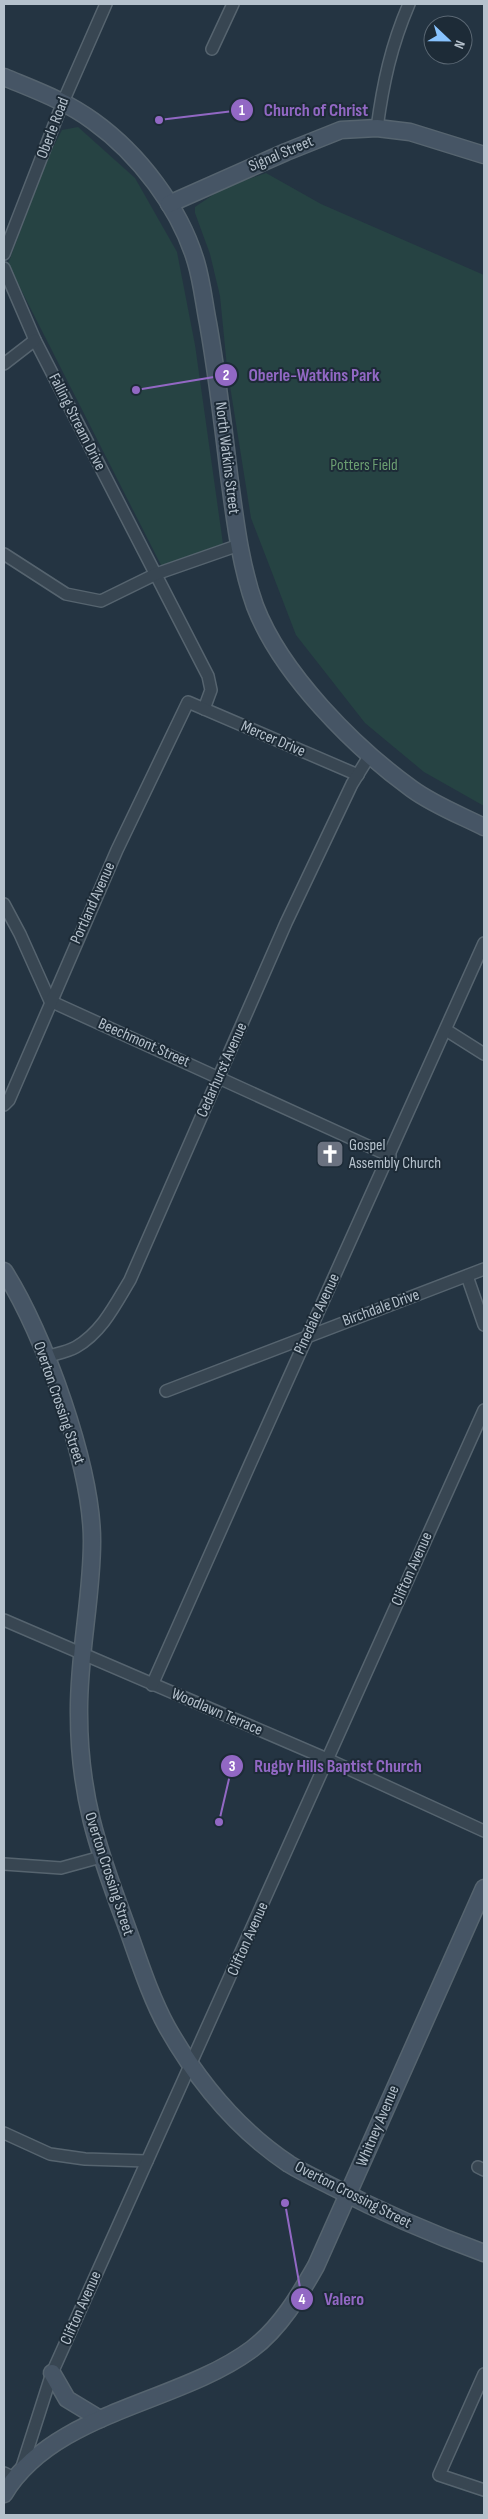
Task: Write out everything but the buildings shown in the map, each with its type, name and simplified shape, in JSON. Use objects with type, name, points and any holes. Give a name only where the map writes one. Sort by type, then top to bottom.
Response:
[{"type":"main road","name":"North Watkins Street","points":[[4,77],[62,102],[104,130],[146,173],[170,204],[184,231],[196,262],[202,289],[214,361],[239,545],[256,607],[285,662],[329,715],[370,755],[413,790],[484,826]]},
{"type":"main road","name":"Signal Street","points":[[170,204],[277,155],[341,130],[377,128],[410,132],[484,155]]},
{"type":"main road","name":"Overton Crossing Street","points":[[4,1271],[23,1306],[46,1357],[76,1445],[86,1492],[92,1537],[90,1584],[82,1655],[79,1710],[80,1764],[87,1809],[101,1857],[148,1984],[166,2026],[207,2088],[258,2140],[292,2166],[431,2234],[484,2253]]},
{"type":"main road","name":"Whitney Avenue","points":[[13,2474],[62,2439],[100,2419],[221,2369],[252,2349],[278,2324],[300,2294],[316,2266],[484,1888]]},
{"type":"main road","points":[[52,2374],[67,2399],[100,2419]]},
{"type":"main road","name":"Clifton Avenue","points":[[4,2494],[13,2474]]},
{"type":"street","name":"Oberle Road","points":[[4,254],[62,102],[106,4]]},
{"type":"street","points":[[212,49],[233,4]]},
{"type":"street","points":[[377,128],[384,75],[398,29],[409,4]]},
{"type":"street","name":"Falling Stream Drive","points":[[4,268],[35,340],[208,676],[211,690],[204,709]]},
{"type":"street","points":[[4,364],[35,340]]},
{"type":"street","points":[[4,554],[66,594],[101,601],[156,574],[239,545]]},
{"type":"street","name":"Mercer Drive","points":[[188,702],[358,775]]},
{"type":"street","name":"Portland Avenue","points":[[4,1105],[9,1100],[50,1001],[117,850],[188,702]]},
{"type":"street","name":"Cedarhurst Avenue","points":[[46,1357],[75,1348],[95,1332],[110,1315],[130,1280],[286,922],[358,775],[370,755]]},
{"type":"street","points":[[4,904],[20,934],[50,1001]]},
{"type":"street","name":"Pinedale Avenue","points":[[152,1685],[306,1336],[390,1156],[484,944]]},
{"type":"street","name":"Beechmont Street","points":[[50,1001],[219,1076],[390,1156]]},
{"type":"street","points":[[446,1030],[484,1054]]},
{"type":"street","name":"Birchdale Drive","points":[[166,1391],[484,1269]]},
{"type":"street","points":[[467,1276],[484,1325]]},
{"type":"street","name":"Clifton Avenue","points":[[13,2474],[52,2374],[484,1410]]},
{"type":"street","name":"Woodlawn Terrace","points":[[4,1620],[327,1759],[484,1831]]},
{"type":"street","points":[[4,1864],[61,1868],[101,1857]]},
{"type":"street","points":[[4,2133],[50,2154],[85,2159],[147,2161]]},
{"type":"street","points":[[484,2374],[439,2474],[484,2490]]},
{"type":"green space","points":[[78,127],[135,178],[177,252],[195,345],[223,544],[162,567],[8,264],[47,159],[62,130]]},
{"type":"green space","name":"Potters Field","points":[[266,173],[321,204],[484,275],[484,806],[424,772],[365,723],[296,635],[251,518],[227,367],[220,296],[210,254],[195,213],[195,207],[223,188]]},
{"type":"place","name":"Church of Christ","points":[[159,120]]},
{"type":"place","name":"Oberle-Watkins Park","points":[[136,390]]},
{"type":"place","name":"Gospel Assembly Church","points":[[330,1154]]},
{"type":"place","name":"Rugby Hills Baptist Church","points":[[219,1822]]},
{"type":"place","name":"Valero","points":[[285,2203]]}]
